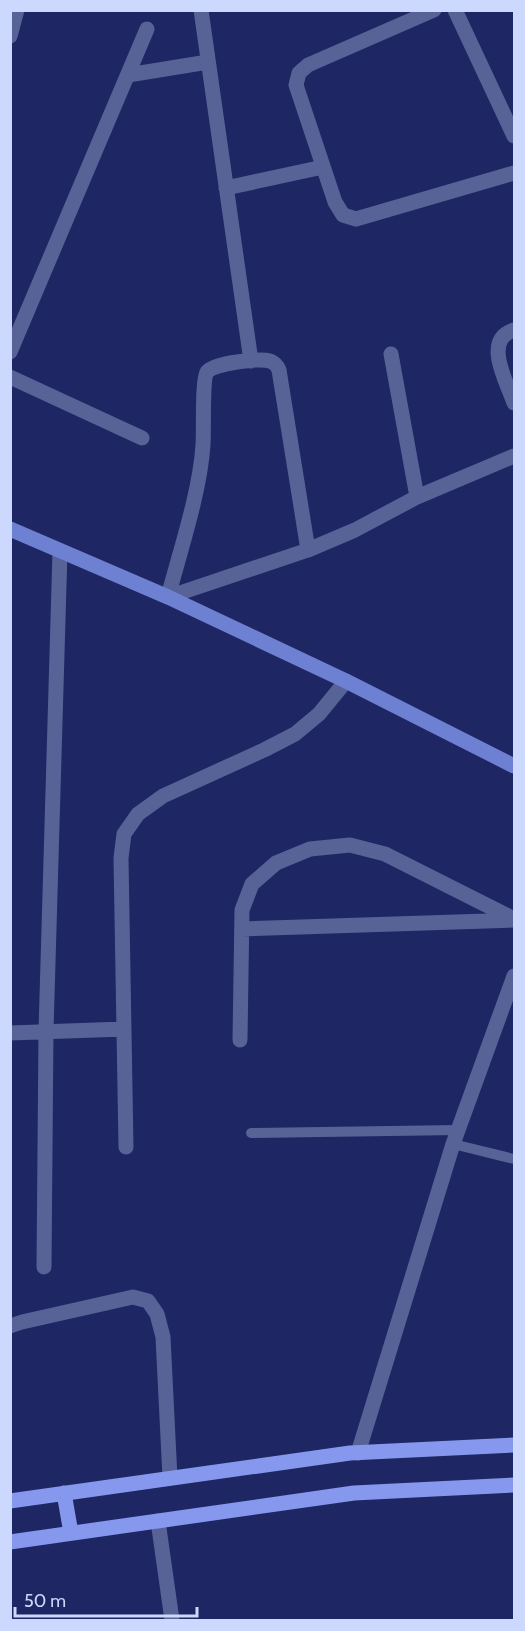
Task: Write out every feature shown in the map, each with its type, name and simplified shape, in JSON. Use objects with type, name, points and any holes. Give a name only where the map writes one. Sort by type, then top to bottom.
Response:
[{"type":"main road","points":[[10,529],[168,597],[346,681],[514,766]]},
{"type":"main road","points":[[10,1501],[358,1453],[514,1445]]},
{"type":"main road","points":[[10,1542],[354,1493],[514,1485]]},
{"type":"main road","points":[[64,1493],[71,1533]]},
{"type":"street","points":[[10,36],[16,10]]},
{"type":"street","points":[[201,10],[251,361]]},
{"type":"street","points":[[434,10],[308,65],[299,73],[296,85],[335,202],[343,215],[356,219],[514,173]]},
{"type":"street","points":[[455,10],[514,136]]},
{"type":"street","points":[[10,352],[147,29]]},
{"type":"street","points":[[128,75],[208,62]]},
{"type":"street","points":[[226,188],[323,167]]},
{"type":"street","points":[[514,330],[499,341],[497,355],[514,403]]},
{"type":"street","points":[[391,354],[417,497]]},
{"type":"street","points":[[168,597],[202,460],[204,381],[208,371],[218,366],[267,360],[276,364],[279,370],[308,550]]},
{"type":"street","points":[[10,377],[142,438]]},
{"type":"street","points":[[168,597],[308,550],[355,530],[417,497],[514,456]]},
{"type":"street","points":[[44,1267],[46,1031],[60,551]]},
{"type":"street","points":[[126,1147],[121,858],[124,834],[138,814],[163,796],[294,734],[319,714],[346,681]]},
{"type":"street","points":[[240,1040],[242,910],[252,884],[276,862],[310,849],[350,845],[385,854],[514,919]]},
{"type":"street","points":[[242,929],[514,919]]},
{"type":"street","points":[[358,1453],[456,1137],[514,976]]},
{"type":"street","points":[[10,1033],[124,1029]]},
{"type":"street","points":[[10,1326],[133,1297],[148,1301],[157,1314],[163,1337],[170,1478]]},
{"type":"street","points":[[158,1521],[172,1620]]},
{"type":"lane","points":[[251,1133],[456,1137],[514,1159]]}]
